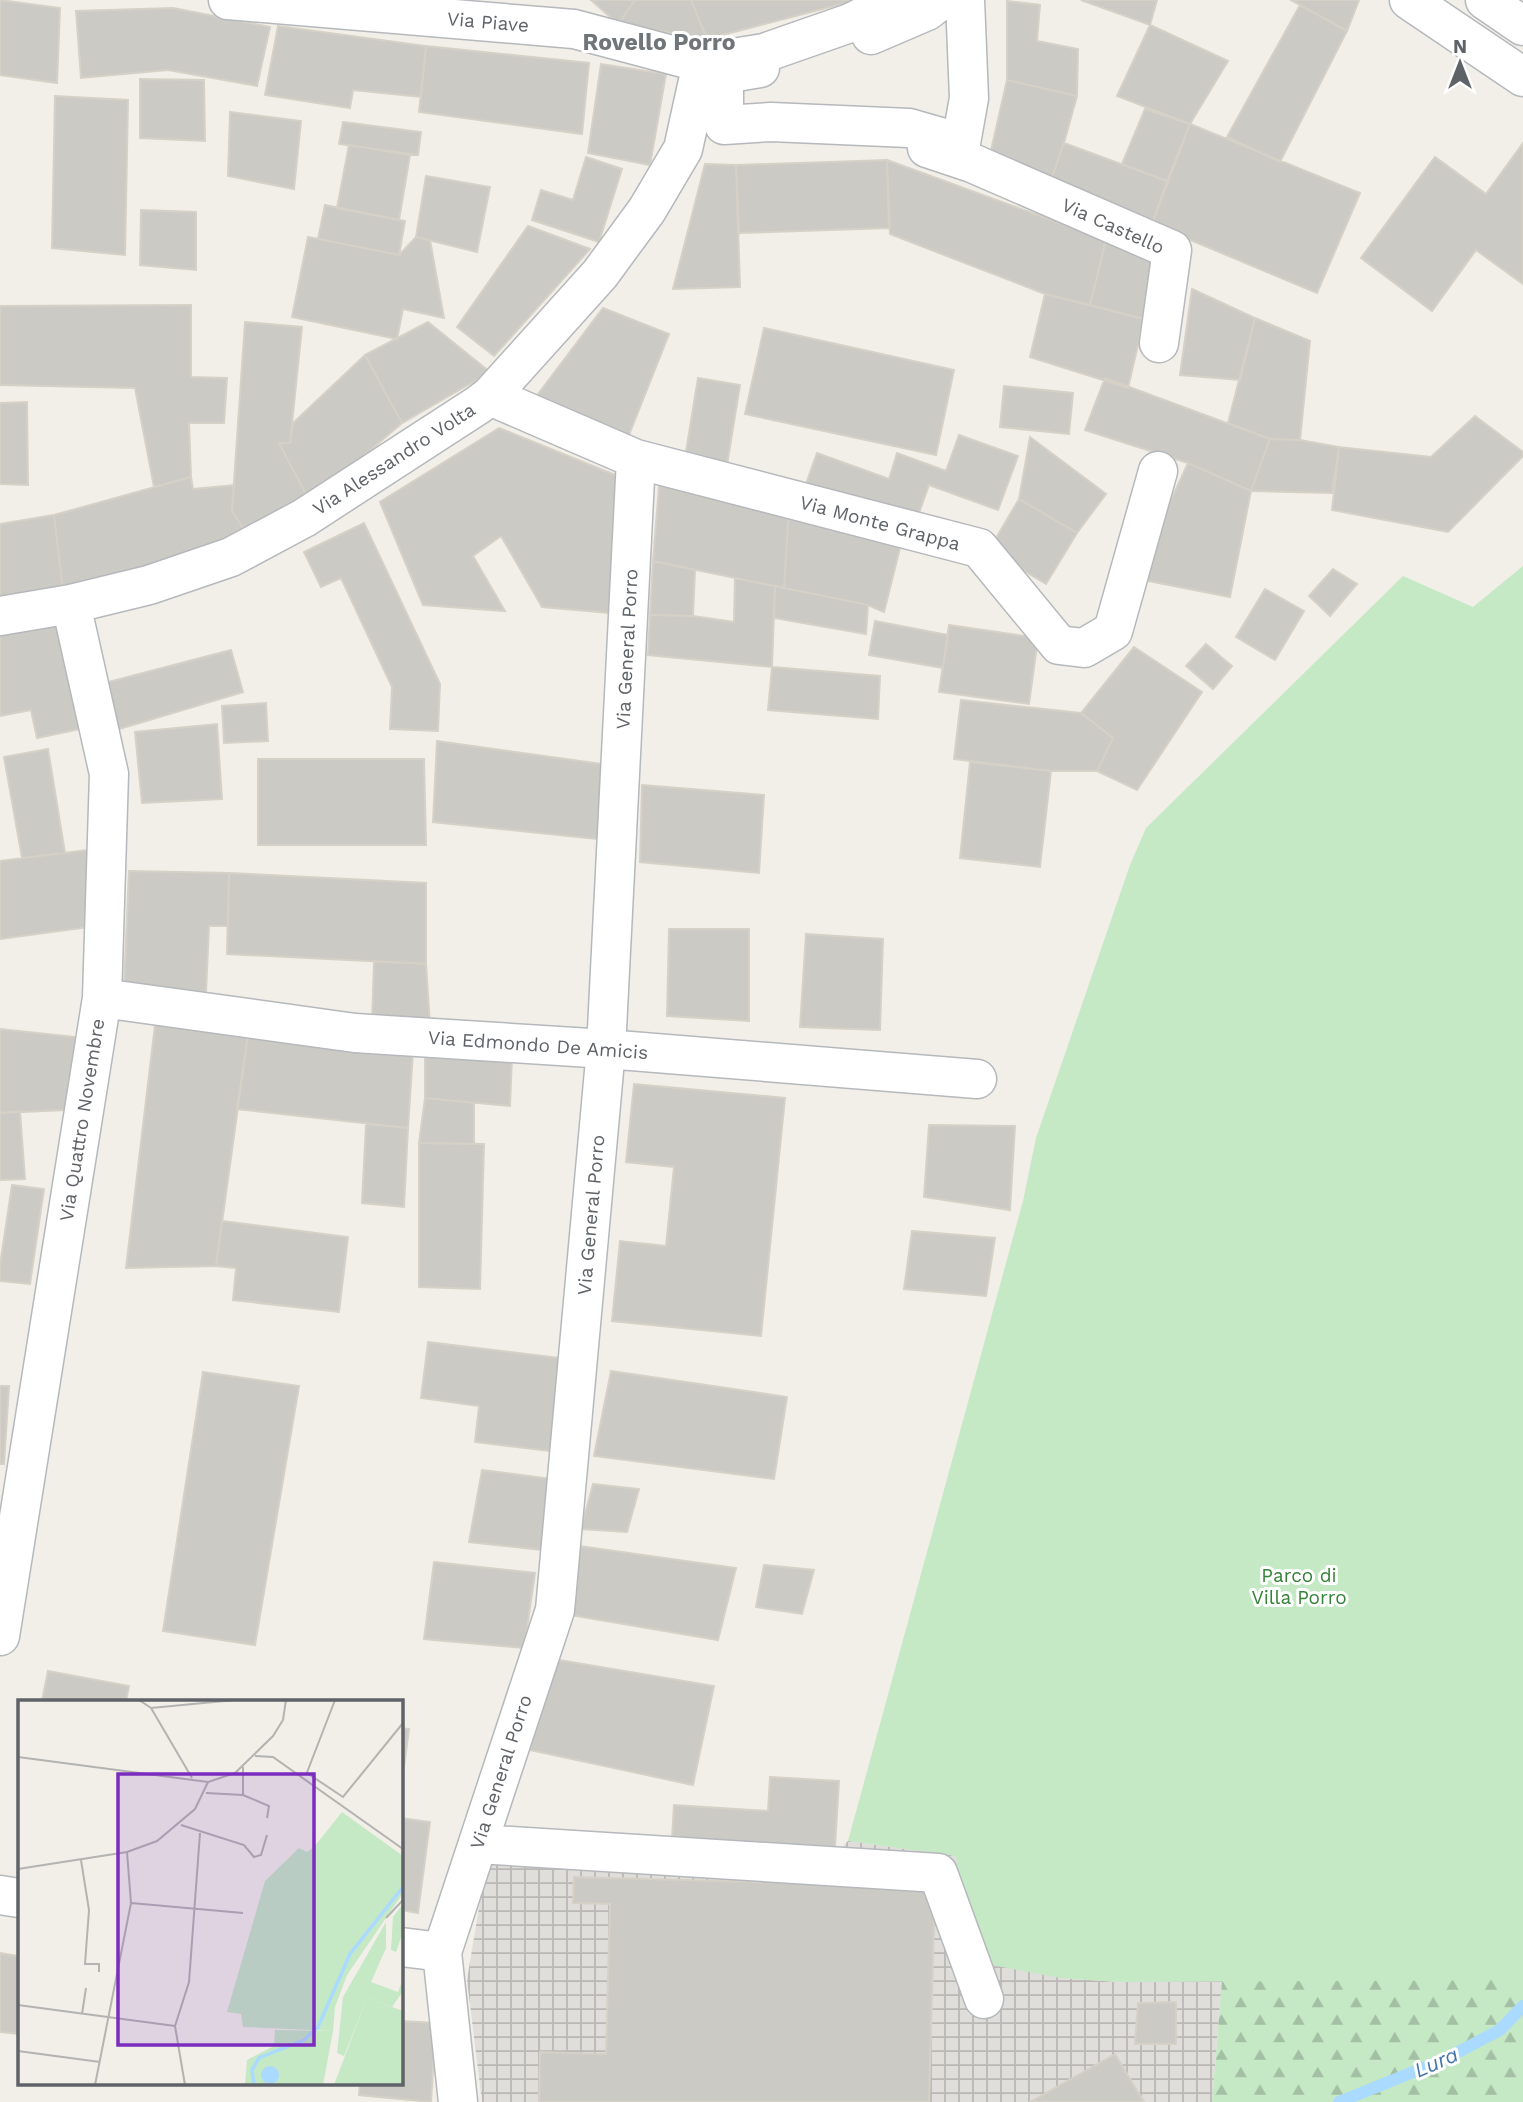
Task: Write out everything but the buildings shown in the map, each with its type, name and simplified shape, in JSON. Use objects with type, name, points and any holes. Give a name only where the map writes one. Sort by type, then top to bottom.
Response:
[{"type":"street","name":"Via Piave","points":[[228,0],[565,15],[702,63]]},
{"type":"street","points":[[702,63],[764,52],[850,23],[897,0]]},
{"type":"street","points":[[941,0],[927,11],[858,41],[766,67],[724,74],[724,125],[771,122],[909,128],[961,144],[969,98],[965,0]]},
{"type":"street","points":[[683,149],[694,145],[771,137],[907,142],[972,163],[984,99],[983,34],[979,0]]},
{"type":"street","points":[[1409,0],[1458,14],[1523,77]]},
{"type":"street","points":[[1485,0],[1523,26]]},
{"type":"street","name":"Via Alessandro Volta","points":[[0,616],[71,604],[149,585],[231,557],[304,518],[490,396],[600,274],[648,211],[683,149],[702,63]]},
{"type":"street","name":"Via Castello","points":[[972,163],[1172,250],[1158,343]]},
{"type":"street","name":"Via Monte Grappa","points":[[490,396],[636,459],[979,548],[1059,645],[1084,648],[1113,631],[1158,471]]},
{"type":"street","name":"Via General Porro","points":[[442,1952],[555,1610],[606,1049],[636,459]]},
{"type":"street","name":"Via Quattro Novembre","points":[[0,1636],[102,998],[109,774],[71,604]]},
{"type":"street","name":"Via Edmondo De Amicis","points":[[102,998],[355,1033],[606,1049],[976,1079]]},
{"type":"street","points":[[478,1844],[938,1873],[984,1999]]},
{"type":"street","points":[[0,1895],[18,1898]]},
{"type":"street","points":[[402,1947],[442,1952],[458,2102]]},
{"type":"shaded area","points":[[491,1835],[837,1852],[848,1841],[957,1856],[1060,1978],[1119,1982],[1222,1981],[1212,2102],[482,2102],[467,1980]]},
{"type":"green space","name":"Parco di Villa Porro","points":[[1523,566],[1523,1980],[1119,1982],[1060,1978],[970,1961],[956,1856],[848,1841],[1023,1201],[1036,1138],[1130,865],[1146,828],[1403,576],[1473,607]]},
{"type":"green space","points":[[1448,1978],[1523,1980],[1523,2102],[1212,2102],[1222,1981]]},
{"type":"waterway","name":"Lura","points":[[1339,2102],[1443,2060],[1500,2030],[1523,2006]]},
{"type":"district","name":"Rovello Porro","points":[[659,42]]}]
